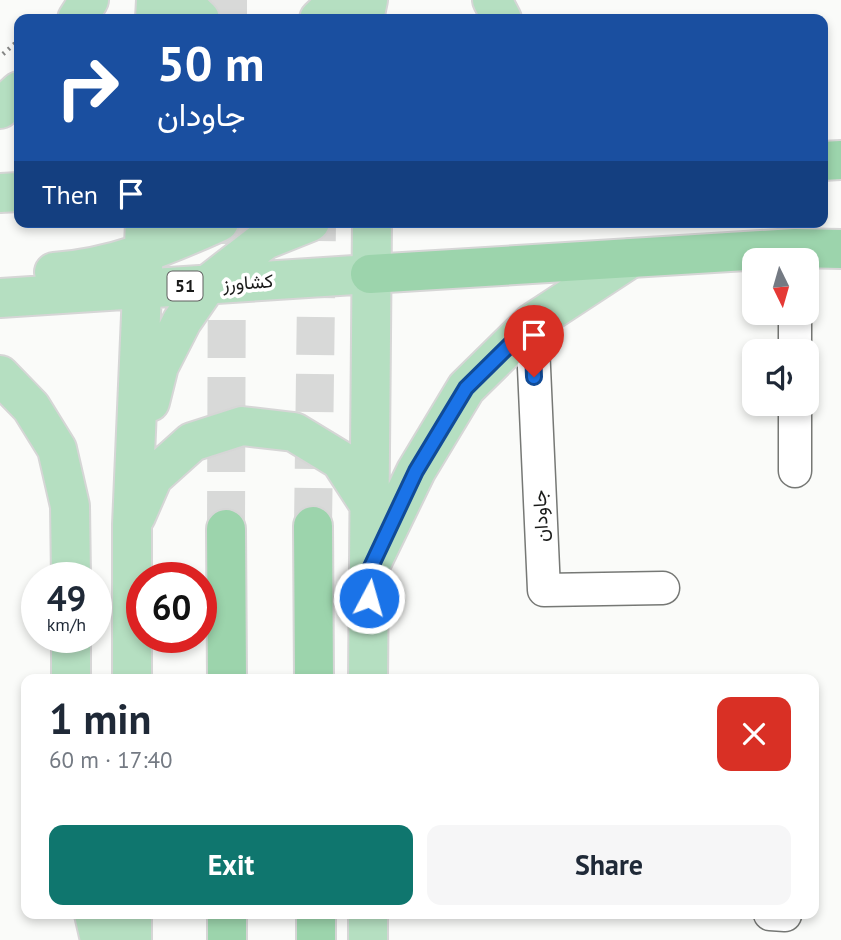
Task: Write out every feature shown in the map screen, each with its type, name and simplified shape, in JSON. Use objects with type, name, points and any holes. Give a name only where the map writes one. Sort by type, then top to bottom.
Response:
[{"type":"highway","name":"51","points":[[819,251],[841,249]]},
{"type":"highway","name":"51","points":[[370,274],[631,258],[742,255]]},
{"type":"highway","points":[[313,526],[314,674]]},
{"type":"highway","points":[[226,528],[227,674]]},
{"type":"highway","points":[[227,919],[227,940]]},
{"type":"highway","points":[[316,919],[316,940]]},
{"type":"main road","points":[[180,0],[195,14]]},
{"type":"main road","points":[[324,14],[339,0]]},
{"type":"main road","points":[[0,109],[14,96]]},
{"type":"main road","points":[[0,275],[85,270],[143,255],[205,228]]},
{"type":"main road","points":[[132,526],[142,435],[159,366],[182,321],[207,285],[265,240],[295,228]]},
{"type":"main road","points":[[368,674],[372,228]]},
{"type":"main road","points":[[132,674],[132,526],[143,255]]},
{"type":"main road","name":"کشاورز","points":[[0,298],[143,255],[207,285],[370,274]]},
{"type":"main road","points":[[369,571],[416,471],[466,388],[532,323],[631,258]]},
{"type":"main road","points":[[0,375],[31,407],[57,449],[71,506],[71,562]]},
{"type":"main road","points":[[132,526],[153,477],[192,442],[242,426],[294,432],[340,460],[368,503]]},
{"type":"main road","points":[[71,653],[71,674]]},
{"type":"main road","points":[[95,919],[100,940]]},
{"type":"main road","points":[[132,919],[132,940]]},
{"type":"main road","points":[[368,919],[368,940]]},
{"type":"street","name":"جاودان","points":[[532,323],[544,590],[663,587]]},
{"type":"street","points":[[795,416],[795,471]]},
{"type":"path","points":[[0,57],[14,44]]},
{"type":"tunnel","points":[[228,0],[228,14]]},
{"type":"tunnel","points":[[226,529],[227,228]]},
{"type":"tunnel","points":[[313,526],[317,228]]},
{"type":"route","points":[[369,598],[369,571],[416,471],[466,388],[532,323],[534,377]]}]
